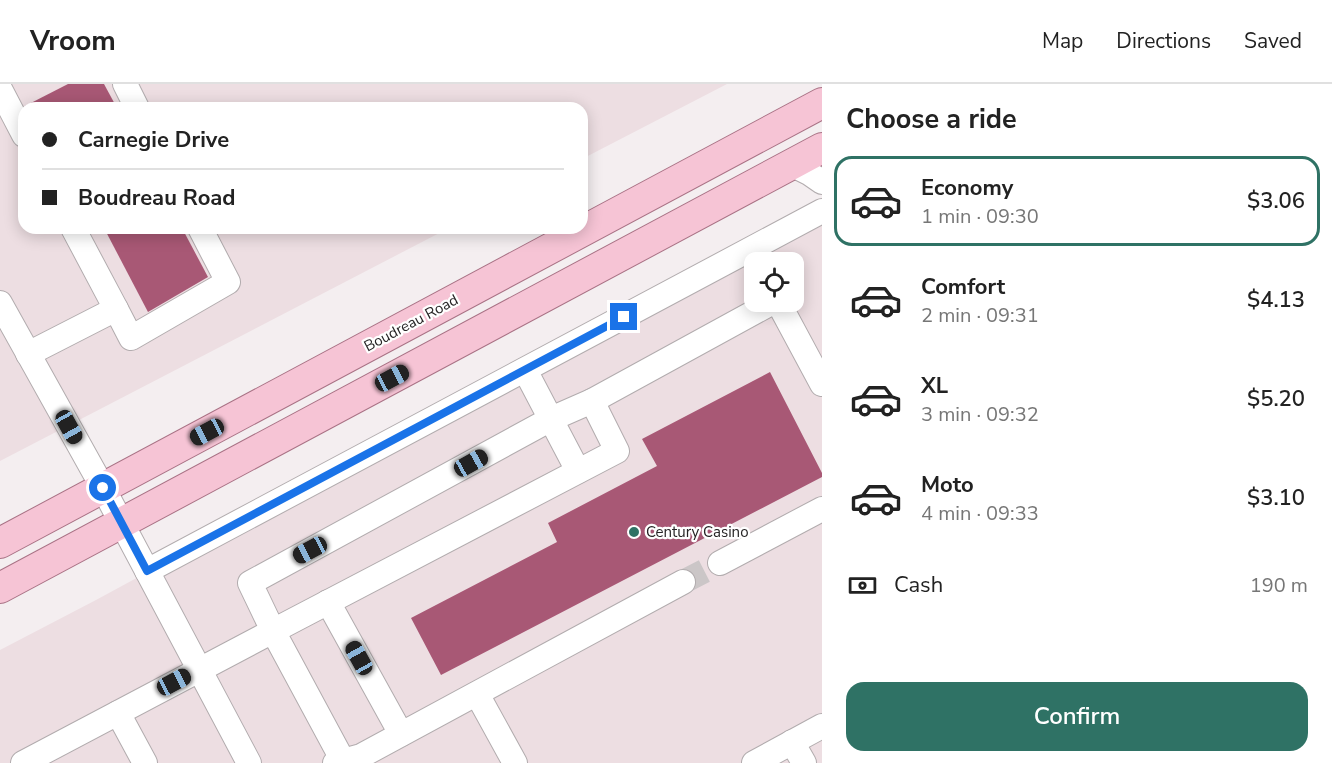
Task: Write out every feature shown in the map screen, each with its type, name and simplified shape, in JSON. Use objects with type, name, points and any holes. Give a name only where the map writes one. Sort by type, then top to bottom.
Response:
[{"type":"main road","name":"Boudreau Road","points":[[588,228],[822,103]]},
{"type":"main road","points":[[0,588],[822,148]]},
{"type":"main road","name":"Boudreau Road","points":[[0,543],[577,234]]},
{"type":"street","points":[[125,84],[134,102]]},
{"type":"street","points":[[0,89],[18,124]]},
{"type":"street","points":[[791,164],[822,182]]},
{"type":"street","points":[[147,571],[822,211]]},
{"type":"street","points":[[76,234],[130,338],[228,282],[203,234]]},
{"type":"street","points":[[0,303],[122,523],[249,763]]},
{"type":"street","points":[[28,354],[116,309]]},
{"type":"street","points":[[684,582],[351,761],[273,631],[250,583],[551,419],[592,401],[756,312]]},
{"type":"street","points":[[783,312],[822,384]]},
{"type":"street","points":[[525,370],[578,471]]},
{"type":"street","points":[[23,763],[617,451],[592,401]]},
{"type":"street","points":[[720,563],[822,509]]},
{"type":"street","points":[[328,602],[401,734]]},
{"type":"street","points":[[477,694],[515,763]]},
{"type":"street","points":[[118,712],[145,763]]},
{"type":"street","points":[[754,763],[822,726]]},
{"type":"street","points":[[792,742],[804,763]]},
{"type":"shaded area","points":[[0,84],[727,84],[588,156],[588,102],[18,102],[18,234],[437,234],[0,461]]},
{"type":"shaded area","points":[[822,206],[822,763],[0,763],[0,650]]},
{"type":"building","points":[[68,84],[104,84],[114,102],[33,102]]},
{"type":"building","points":[[107,234],[185,234],[208,277],[148,312]]},
{"type":"building","name":"Century Casino","points":[[770,372],[822,477],[441,675],[411,618],[557,542],[548,523],[657,466],[642,439]]},
{"type":"tunnel","points":[[683,582],[720,563]]},
{"type":"place","name":"Century Casino","points":[[634,532]]},
{"type":"route","points":[[103,488],[147,571],[624,317]]}]
